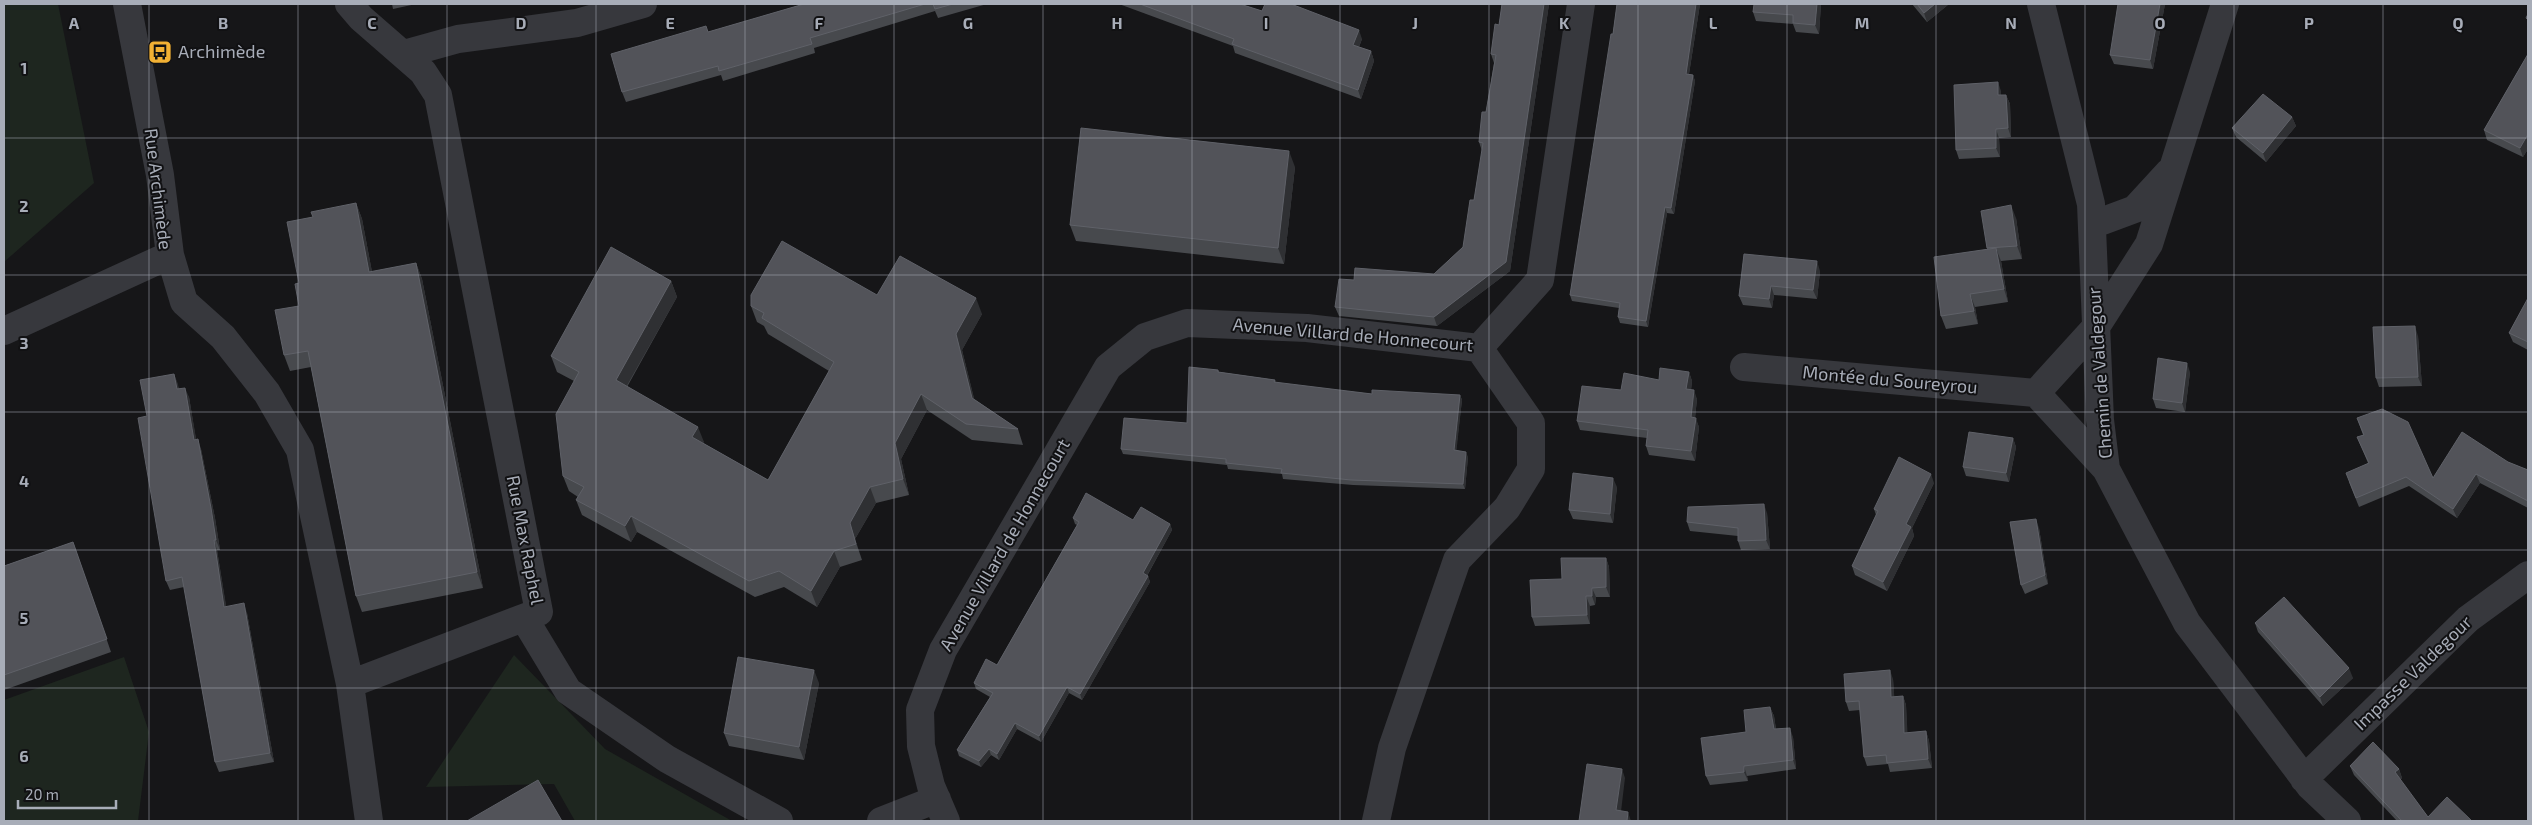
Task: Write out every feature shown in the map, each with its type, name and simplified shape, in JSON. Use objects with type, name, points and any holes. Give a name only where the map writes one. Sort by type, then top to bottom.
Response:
[{"type":"street","name":"Rue Archimède","points":[[4,331],[170,256],[160,175],[127,4]]},
{"type":"street","points":[[349,4],[361,18],[404,54],[458,39],[577,23],[643,4]]},
{"type":"street","name":"Avenue Villard de Honnecourt","points":[[941,810],[921,746],[920,710],[926,693],[944,650],[1108,367],[1145,337],[1187,323],[1308,328],[1478,348],[1540,280],[1581,4]]},
{"type":"street","name":"Chemin de Valdegour","points":[[2041,4],[2091,204],[2100,420],[2106,469],[2187,623],[2304,779],[2347,821]]},
{"type":"street","points":[[2106,469],[2036,393],[2096,328],[2149,244],[2225,4]]},
{"type":"street","name":"Rue Max Raphel","points":[[350,684],[539,612],[438,95],[423,72],[404,54]]},
{"type":"street","points":[[2092,226],[2135,209],[2174,167]]},
{"type":"street","points":[[170,256],[184,302],[223,337],[267,393],[300,450],[350,684],[369,821]]},
{"type":"street","points":[[1376,821],[1392,748],[1457,560],[1508,508],[1531,469],[1531,423],[1478,348]]},
{"type":"street","name":"Montée du Soureyrou","points":[[1744,367],[2036,393]]},
{"type":"street","name":"Impasse Valdegour","points":[[2304,779],[2468,619],[2528,575]]},
{"type":"street","points":[[524,618],[568,691],[667,759],[779,821]]},
{"type":"street","points":[[881,821],[941,810]]},
{"type":"shaded area","points":[[4,4],[58,4],[94,183],[4,262]]},
{"type":"shaded area","points":[[514,655],[605,749],[732,821],[575,821],[554,784],[426,787]]},
{"type":"shaded area","points":[[124,657],[149,732],[138,821],[4,821],[4,700]]},
{"type":"building","points":[[804,4],[925,4],[810,38],[812,44],[719,71],[718,66],[622,92],[611,54],[706,26],[708,32]]},
{"type":"building","points":[[933,4],[953,4],[935,9]]},
{"type":"building","points":[[1140,4],[1240,4],[1262,11],[1265,4],[1291,4],[1359,30],[1353,45],[1371,51],[1358,90],[1232,44],[1234,39]]},
{"type":"building","points":[[1502,4],[1544,4],[1506,262],[1434,317],[1335,307],[1339,279],[1354,280],[1355,268],[1434,274],[1463,247],[1470,200],[1474,200],[1483,143],[1479,142],[1482,112],[1486,112],[1496,55],[1491,54],[1495,24],[1499,25]]},
{"type":"building","points":[[1617,4],[1696,4],[1686,74],[1693,75],[1671,208],[1665,207],[1646,321],[1618,317],[1620,303],[1570,295]]},
{"type":"building","points":[[1754,4],[1817,4],[1815,25],[1793,23],[1793,15],[1753,12]]},
{"type":"building","points":[[1917,4],[1935,4],[1924,13]]},
{"type":"building","points":[[2118,4],[2160,4],[2150,60],[2110,55]]},
{"type":"building","points":[[2528,54],[2528,134],[2520,148],[2484,130]]},
{"type":"building","points":[[1998,82],[1998,95],[2006,95],[2008,128],[1996,129],[1996,148],[1956,150],[1954,85]]},
{"type":"building","points":[[2263,94],[2292,117],[2263,153],[2232,128]]},
{"type":"building","points":[[1081,128],[1289,151],[1278,248],[1070,225]]},
{"type":"building","points":[[356,203],[369,272],[416,263],[477,572],[356,596],[308,351],[284,355],[275,310],[299,306],[295,284],[299,283],[287,222],[313,217],[311,212]]},
{"type":"building","points":[[2011,205],[2017,246],[1987,248],[1981,211]]},
{"type":"building","points":[[782,241],[877,295],[900,256],[976,298],[956,334],[972,398],[1018,429],[966,424],[921,394],[895,443],[903,479],[870,487],[850,523],[856,544],[834,551],[811,591],[779,571],[749,581],[631,516],[625,526],[576,500],[584,487],[563,476],[556,414],[579,372],[551,356],[611,247],[671,281],[616,380],[698,427],[692,437],[768,480],[834,362],[762,318],[764,313],[751,306],[751,295]]},
{"type":"building","points":[[1996,248],[2004,289],[1970,294],[1974,311],[1941,316],[1934,257]]},
{"type":"building","points":[[1744,254],[1817,261],[1813,290],[1771,286],[1769,299],[1739,296]]},
{"type":"building","points":[[2528,298],[2528,342],[2509,333]]},
{"type":"building","points":[[2415,326],[2418,377],[2376,378],[2373,327]]},
{"type":"building","points":[[2158,358],[2187,363],[2182,403],[2153,399]]},
{"type":"building","points":[[1189,367],[1275,380],[1274,382],[1372,394],[1372,390],[1460,395],[1454,450],[1466,452],[1463,484],[1351,480],[1281,473],[1282,469],[1226,463],[1226,459],[1121,449],[1124,418],[1187,423]]},
{"type":"building","points":[[1660,368],[1689,372],[1686,389],[1694,390],[1691,417],[1696,418],[1691,451],[1646,446],[1648,430],[1577,421],[1582,386],[1621,390],[1624,373],[1659,380]]},
{"type":"building","points":[[174,374],[177,389],[185,388],[194,440],[198,439],[216,540],[214,540],[224,607],[244,603],[270,753],[215,762],[182,577],[166,581],[138,418],[147,416],[140,380]]},
{"type":"building","points":[[2382,409],[2408,422],[2433,478],[2462,432],[2508,462],[2528,470],[2528,501],[2476,474],[2453,509],[2406,477],[2356,498],[2346,473],[2369,463],[2357,437],[2364,435],[2357,418]]},
{"type":"building","points":[[1969,432],[2013,438],[2006,473],[1963,467]]},
{"type":"building","points":[[1899,457],[1931,474],[1906,524],[1911,527],[1883,582],[1852,566],[1878,511],[1874,509]]},
{"type":"building","points":[[1573,473],[1613,478],[1610,514],[1569,510]]},
{"type":"building","points":[[1086,493],[1133,520],[1141,507],[1170,524],[1143,573],[1148,576],[1080,694],[1067,687],[1039,736],[1015,723],[997,754],[989,749],[979,761],[957,750],[993,693],[974,683],[986,659],[997,665],[1079,522],[1073,518]]},
{"type":"building","points":[[1764,504],[1766,540],[1738,541],[1738,528],[1687,522],[1688,507]]},
{"type":"building","points":[[2036,519],[2045,575],[2021,585],[2010,522]]},
{"type":"building","points":[[73,542],[107,639],[4,675],[4,566]]},
{"type":"building","points":[[1561,558],[1606,558],[1606,587],[1592,588],[1592,596],[1586,596],[1587,615],[1532,617],[1530,580],[1562,579]]},
{"type":"building","points":[[2284,597],[2349,668],[2320,697],[2255,623]]},
{"type":"building","points":[[738,657],[814,670],[799,747],[724,733]]},
{"type":"building","points":[[1890,670],[1891,697],[1903,696],[1904,733],[1926,731],[1928,759],[1887,763],[1886,755],[1864,757],[1859,701],[1846,702],[1844,674]]},
{"type":"building","points":[[1770,707],[1774,729],[1790,728],[1793,760],[1744,766],[1744,772],[1706,776],[1701,738],[1746,732],[1744,710]]},
{"type":"building","points":[[2373,742],[2399,769],[2395,772],[2428,817],[2447,797],[2472,821],[2402,821],[2350,766]]},
{"type":"building","points":[[1587,764],[1622,769],[1616,810],[1628,812],[1627,821],[1579,821]]},
{"type":"building","points":[[538,780],[562,821],[467,821]]},
{"type":"place","name":"Archimède","points":[[160,52]]}]
